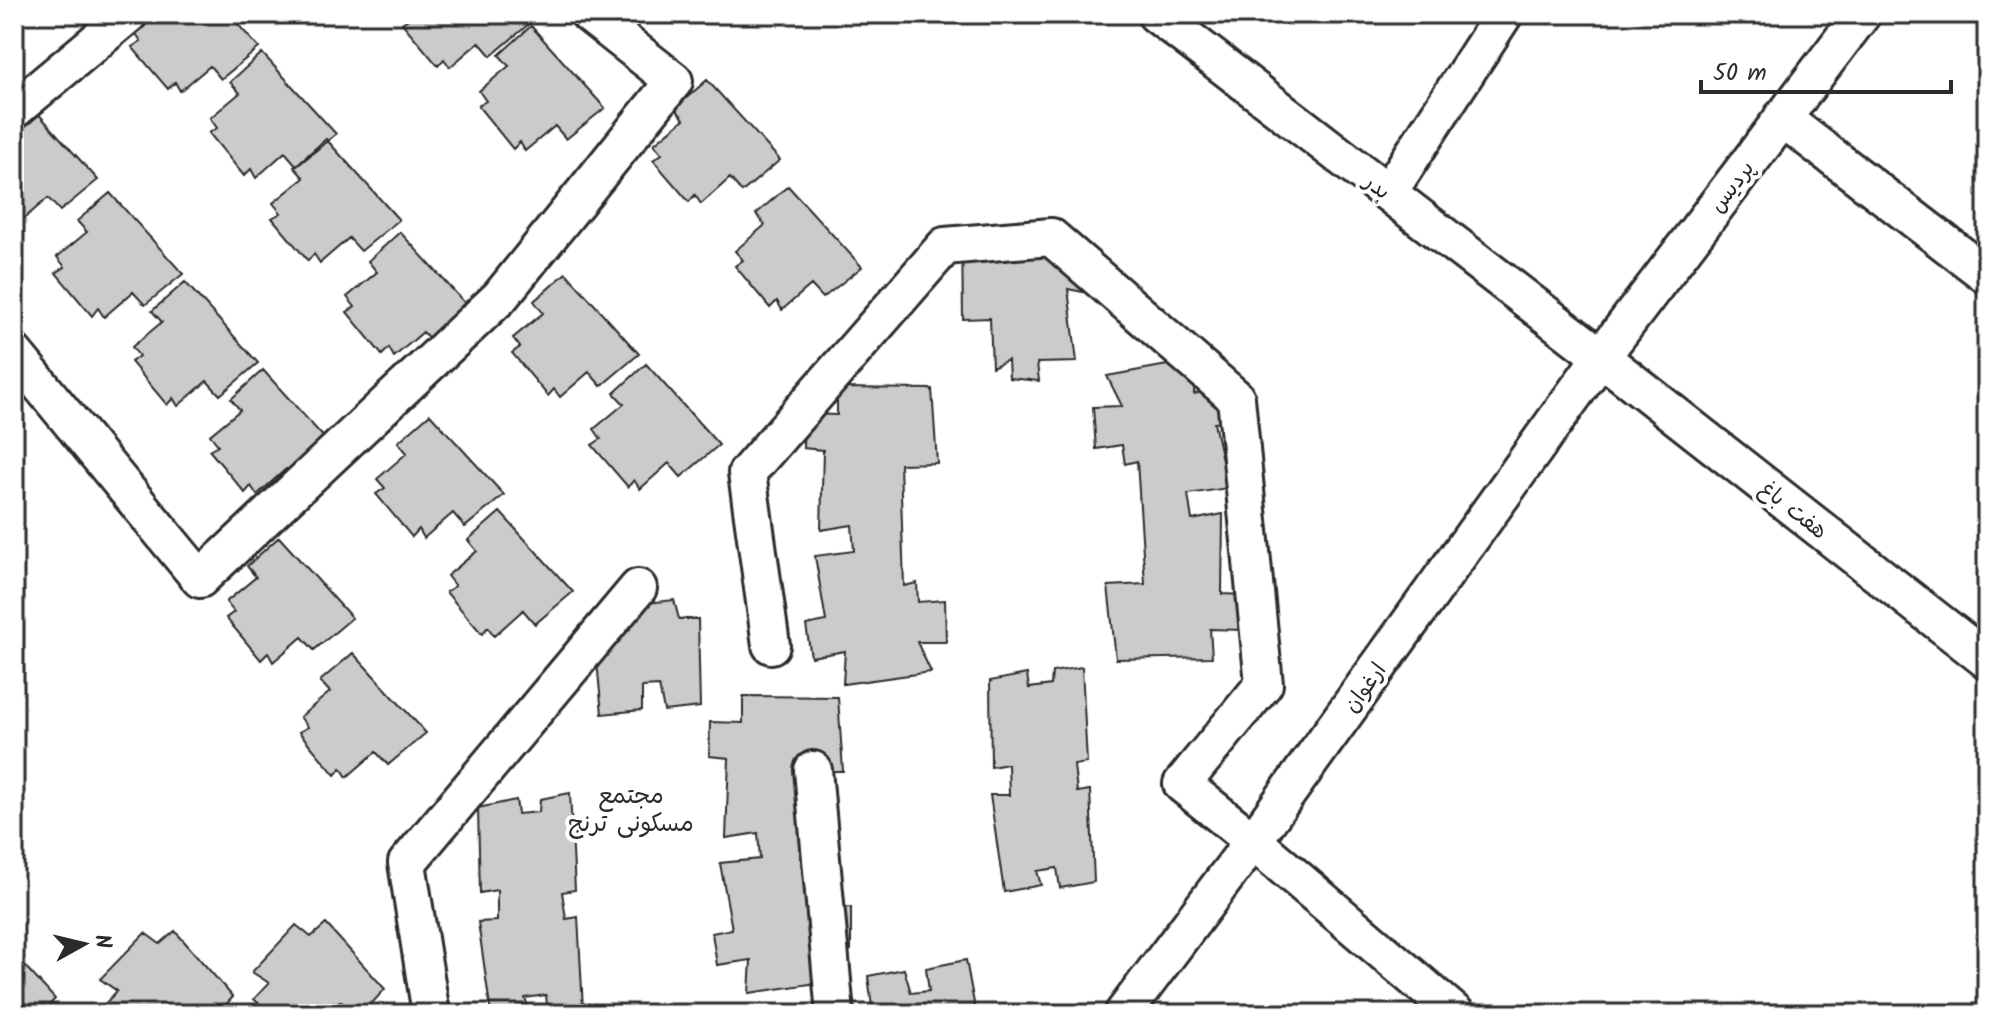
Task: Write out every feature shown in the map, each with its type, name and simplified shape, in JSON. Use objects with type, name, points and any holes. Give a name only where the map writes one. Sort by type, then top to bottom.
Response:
[{"type":"street","points":[[14,110],[129,14]]},
{"type":"street","points":[[14,353],[200,579],[500,297],[674,81],[589,14]]},
{"type":"street","points":[[1388,193],[1504,14]]},
{"type":"street","name":"پردیس","points":[[1601,357],[1862,14]]},
{"type":"street","name":"بدر","points":[[1170,18],[1388,193],[1601,357]]},
{"type":"street","points":[[1782,118],[1987,275]]},
{"type":"street","points":[[771,645],[747,473],[945,246],[1051,237],[1236,398],[1264,684],[1182,784],[1456,1014]]},
{"type":"street","name":"هفت باغ","points":[[1601,357],[1987,660]]},
{"type":"street","name":"ارغوان","points":[[1123,1014],[1253,841],[1601,357]]},
{"type":"street","points":[[431,1014],[407,863],[638,588]]},
{"type":"street","points":[[813,770],[835,1014]]},
{"type":"building","points":[[154,14],[229,14],[259,48],[221,79],[210,66],[180,91],[175,82],[168,89],[132,47],[141,41],[134,31]]},
{"type":"building","points":[[408,14],[520,14],[529,24],[491,56],[479,42],[450,67],[444,59],[438,66],[402,23],[411,17]]},
{"type":"building","points":[[531,26],[605,108],[566,139],[555,126],[525,151],[520,142],[513,149],[478,106],[486,101],[479,91],[509,66],[499,55]]},
{"type":"building","points":[[262,53],[336,134],[297,166],[285,152],[256,178],[251,169],[244,176],[209,133],[217,128],[210,118],[240,93],[230,82]]},
{"type":"building","points":[[707,80],[780,160],[742,192],[730,178],[701,204],[695,195],[689,202],[653,160],[662,154],[654,144],[684,119],[675,108]]},
{"type":"building","points":[[25,99],[98,180],[60,211],[48,198],[19,223],[14,215],[14,108]]},
{"type":"building","points":[[326,139],[399,220],[361,251],[349,238],[320,263],[314,254],[308,261],[272,218],[281,213],[273,203],[304,178],[294,167]]},
{"type":"building","points":[[788,186],[862,267],[823,298],[811,285],[782,310],[777,301],[770,308],[735,266],[743,260],[735,251],[765,225],[756,214]]},
{"type":"building","points":[[110,193],[183,274],[145,305],[133,292],[104,317],[98,308],[92,316],[56,273],[65,267],[57,257],[87,232],[77,221]]},
{"type":"building","points":[[1052,227],[1082,259],[1083,292],[1068,289],[1077,362],[1037,363],[1039,381],[1009,378],[1008,360],[992,367],[990,318],[963,319],[962,235]]},
{"type":"building","points":[[400,232],[474,313],[435,345],[423,332],[394,357],[389,348],[382,355],[347,312],[355,307],[347,297],[377,272],[368,261]]},
{"type":"building","points":[[566,273],[639,354],[601,386],[589,372],[560,397],[554,389],[548,396],[512,353],[520,347],[513,338],[543,313],[534,301]]},
{"type":"building","points":[[185,282],[258,363],[220,395],[207,381],[178,406],[173,398],[167,405],[131,362],[139,356],[132,347],[162,322],[152,311]]},
{"type":"building","points":[[1195,360],[1194,394],[1227,387],[1234,419],[1214,423],[1228,488],[1188,494],[1192,520],[1223,514],[1222,594],[1243,595],[1243,630],[1210,629],[1212,657],[1116,659],[1108,586],[1145,584],[1137,461],[1125,464],[1122,445],[1096,449],[1093,407],[1122,406],[1107,376]]},
{"type":"building","points":[[646,364],[719,445],[681,477],[669,463],[640,489],[634,480],[628,487],[592,445],[601,439],[594,429],[624,404],[614,393]]},
{"type":"building","points":[[263,370],[336,451],[298,483],[286,469],[257,495],[251,486],[245,493],[209,450],[218,445],[210,435],[240,410],[231,399]]},
{"type":"building","points":[[837,388],[932,389],[937,463],[900,464],[904,586],[917,583],[918,602],[945,600],[946,642],[917,642],[931,672],[843,684],[845,651],[811,657],[806,625],[826,621],[815,556],[854,551],[852,525],[821,530],[823,450],[803,448],[804,414],[837,415]]},
{"type":"building","points":[[430,414],[504,495],[465,527],[453,513],[424,538],[419,529],[412,537],[376,494],[385,488],[377,479],[407,453],[398,442]]},
{"type":"building","points":[[500,512],[573,592],[535,624],[523,610],[494,636],[488,627],[482,634],[446,592],[455,586],[447,576],[477,551],[468,540]]},
{"type":"building","points":[[279,537],[352,618],[314,650],[302,637],[273,662],[268,653],[261,660],[226,618],[234,612],[226,602],[256,577],[247,566]]},
{"type":"building","points":[[674,600],[679,619],[698,619],[700,707],[664,711],[659,686],[642,687],[642,710],[602,714],[594,629],[610,607]]},
{"type":"building","points":[[353,653],[426,733],[388,765],[376,752],[347,777],[341,768],[335,775],[299,732],[308,727],[300,717],[330,692],[320,681]]},
{"type":"building","points":[[1082,667],[1087,763],[1074,765],[1077,792],[1090,790],[1094,882],[1060,888],[1057,868],[1037,871],[1041,885],[1004,892],[990,795],[1009,795],[1008,764],[991,767],[990,681],[1027,674],[1029,688],[1051,685],[1052,672]]},
{"type":"building","points":[[743,696],[838,697],[843,771],[806,771],[824,910],[851,907],[851,950],[823,951],[837,980],[749,993],[751,960],[717,965],[712,933],[732,929],[720,863],[760,859],[758,833],[726,838],[729,758],[709,756],[710,722],[743,723]]},
{"type":"building","points":[[570,793],[575,890],[562,892],[566,919],[578,917],[583,1009],[548,1014],[546,995],[525,998],[530,1012],[491,1014],[478,922],[497,921],[497,890],[480,893],[478,808],[516,800],[518,814],[539,812],[540,799]]},
{"type":"building","points":[[326,924],[385,989],[362,1014],[357,1014],[340,1001],[329,1014],[269,1014],[254,999],[269,983],[252,972],[296,925],[311,937]]},
{"type":"building","points":[[175,931],[233,997],[217,1014],[196,1014],[188,1008],[182,1014],[110,1014],[102,1007],[117,991],[100,979],[145,933],[160,944]]},
{"type":"building","points":[[14,954],[55,999],[41,1014],[14,1014]]},
{"type":"building","points":[[966,960],[976,1014],[873,1014],[868,976],[904,969],[911,993],[929,991],[926,968]]},
{"type":"district","name":"مجتمع مسکونی ترنج","points":[[631,809]]}]
